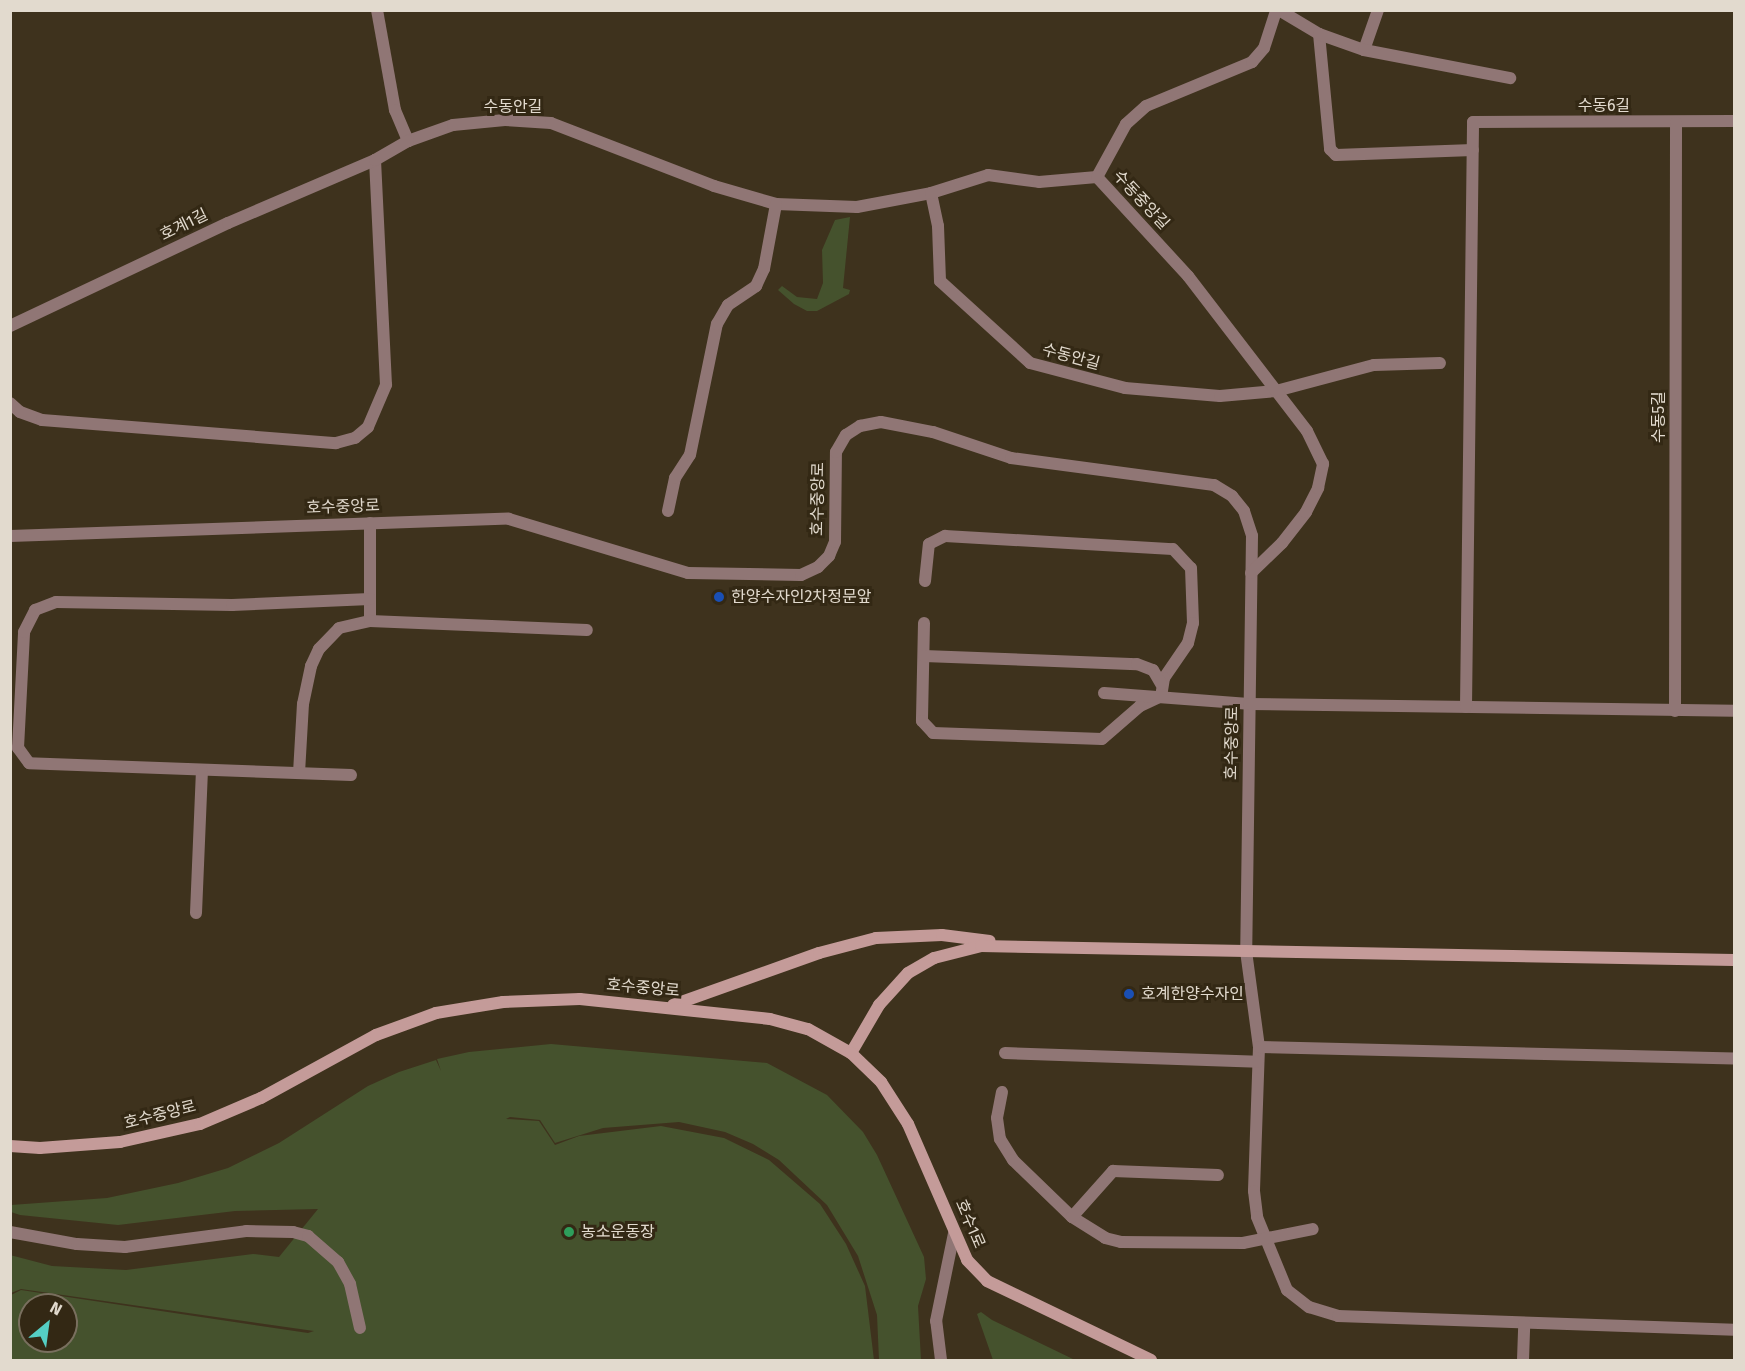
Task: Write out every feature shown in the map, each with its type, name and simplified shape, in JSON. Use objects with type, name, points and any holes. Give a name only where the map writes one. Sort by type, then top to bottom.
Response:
[{"type":"street","points":[[377,10],[395,110],[408,141]]},
{"type":"street","name":"수동중앙길","points":[[1251,573],[1282,543],[1306,512],[1318,488],[1323,464],[1307,431],[1188,276],[1097,177],[1126,124],[1146,106],[1252,62],[1264,48],[1277,10],[1319,34],[1364,50],[1510,78]]},
{"type":"street","points":[[1364,50],[1378,10]]},
{"type":"street","points":[[1319,34],[1330,149],[1336,155],[1473,150],[1466,707]]},
{"type":"street","name":"수동안길","points":[[408,141],[453,125],[505,120],[551,123],[714,186],[776,204],[857,207],[932,193],[988,176],[1039,182],[1097,177]]},
{"type":"street","name":"수동6길","points":[[1473,150],[1473,122],[1734,121]]},
{"type":"street","name":"수동5길","points":[[1675,711],[1676,123]]},
{"type":"street","name":"호계1길","points":[[10,326],[228,223],[375,160],[408,141]]},
{"type":"street","points":[[10,403],[20,412],[42,420],[336,443],[355,438],[368,427],[386,386],[375,160]]},
{"type":"street","name":"수동안길","points":[[932,193],[938,226],[940,281],[1030,363],[1125,388],[1182,395],[1276,391]]},
{"type":"street","points":[[668,511],[675,478],[690,455],[717,324],[728,305],[756,286],[764,269],[776,204]]},
{"type":"street","points":[[1276,391],[1374,365],[1440,363]]},
{"type":"street","name":"호수중앙로","points":[[10,536],[509,519],[688,573],[801,575],[818,567],[829,556],[835,542],[836,452],[846,435],[860,426],[881,422],[933,432],[1011,458],[1214,485],[1232,496],[1244,511],[1252,536],[1246,951],[1259,1047],[1254,1191],[1264,1240],[1287,1290],[1309,1306],[1338,1316],[1734,1330]]},
{"type":"street","points":[[370,523],[370,621]]},
{"type":"street","points":[[924,623],[922,721],[933,733],[1102,739],[1121,727],[1140,706],[1161,690],[1188,642],[1192,623],[1191,568],[1173,549],[945,536],[929,544],[926,581]]},
{"type":"street","points":[[351,775],[40,767],[29,763],[18,748],[24,632],[28,620],[45,605],[232,605],[370,599]]},
{"type":"street","points":[[299,773],[303,704],[311,666],[319,650],[339,627],[370,621],[587,630]]},
{"type":"street","points":[[924,656],[1137,664],[1153,670],[1161,690]]},
{"type":"street","points":[[1104,693],[1161,690],[1249,704],[1734,711]]},
{"type":"street","points":[[196,914],[202,771]]},
{"type":"street","points":[[668,1006],[819,953],[876,938],[942,935],[1026,946]]},
{"type":"street","points":[[851,1053],[879,1005],[908,973],[934,958],[981,946],[1734,960]]},
{"type":"street","name":"호수중앙로","points":[[10,1146],[40,1148],[120,1142],[200,1124],[261,1098],[376,1035],[436,1013],[503,1002],[580,999],[668,1006],[770,1019],[808,1029],[851,1053]]},
{"type":"street","points":[[1259,1047],[1734,1059]]},
{"type":"street","name":"호수1로","points":[[851,1053],[881,1083],[908,1124],[967,1260],[987,1281],[1152,1360]]},
{"type":"street","points":[[1005,1053],[1258,1062]]},
{"type":"street","points":[[1002,1092],[997,1118],[1000,1139],[1013,1160],[1072,1217],[1105,1238],[1121,1242],[1264,1240],[1313,1228]]},
{"type":"street","points":[[1072,1217],[1113,1172],[1218,1175]]},
{"type":"street","points":[[10,1232],[77,1244],[124,1247],[246,1231],[293,1232],[308,1236],[338,1262],[350,1284],[360,1328]]},
{"type":"street","points":[[941,1360],[936,1321],[954,1233]]},
{"type":"street","points":[[1523,1360],[1524,1323]]},
{"type":"green space","points":[[850,217],[843,288],[850,290],[849,294],[817,311],[807,311],[794,304],[778,290],[782,286],[797,297],[817,299],[823,283],[822,250],[835,220]]},
{"type":"green space","name":"농소운동장","points":[[551,1044],[767,1063],[827,1095],[863,1132],[877,1155],[924,1257],[926,1279],[918,1306],[921,1360],[879,1360],[877,1315],[858,1256],[827,1205],[779,1160],[753,1144],[725,1132],[679,1122],[603,1128],[555,1143],[540,1120],[510,1117],[506,1119],[539,1121],[555,1145],[579,1136],[661,1126],[724,1138],[769,1160],[820,1204],[846,1244],[865,1286],[874,1360],[11,1360],[11,1295],[21,1290],[41,1293],[18,1293],[18,1353],[78,1353],[78,1299],[308,1333],[314,1331],[78,1297],[78,1293],[49,1293],[21,1289],[11,1293],[10,1255],[52,1266],[126,1270],[253,1254],[279,1257],[318,1209],[235,1211],[118,1225],[20,1215],[11,1212],[11,1205],[107,1198],[178,1183],[228,1168],[279,1143],[368,1086],[399,1072],[436,1060],[441,1071],[437,1059],[469,1052]]},
{"type":"green space","points":[[981,1312],[992,1320],[1075,1360],[993,1360],[977,1314]]},
{"type":"place","name":"한양수자인2차정문앞","points":[[719,597]]},
{"type":"place","name":"호계한양수자인","points":[[1129,994]]},
{"type":"place","name":"농소운동장","points":[[569,1232]]}]
